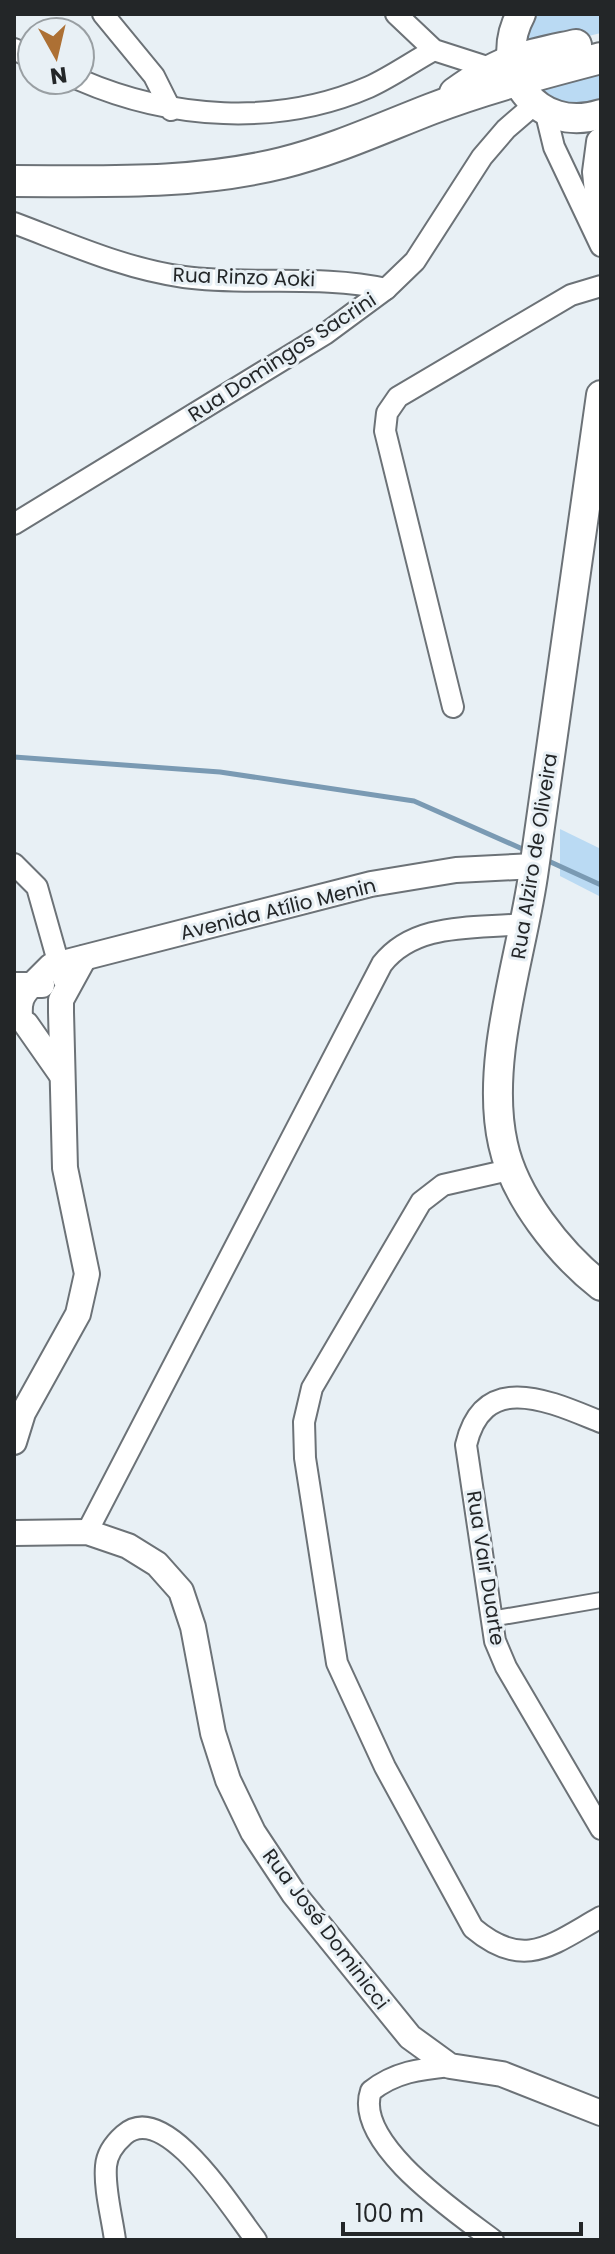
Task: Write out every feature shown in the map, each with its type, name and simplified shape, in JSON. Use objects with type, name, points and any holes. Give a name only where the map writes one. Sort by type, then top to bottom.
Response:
[{"type":"main road","points":[[505,69],[511,31],[521,14]]},
{"type":"main road","points":[[14,181],[136,182],[253,168],[360,139],[434,108],[505,69],[601,39]]},
{"type":"main road","points":[[505,69],[601,58]]},
{"type":"main road","points":[[505,69],[586,143],[597,172]]},
{"type":"main road","points":[[549,111],[601,114]]},
{"type":"main road","points":[[601,142],[597,172],[601,210]]},
{"type":"main road","points":[[14,174],[44,181]]},
{"type":"main road","name":"Rua Alziro de Oliveira","points":[[601,395],[594,500],[499,1071],[497,1107],[509,1170],[568,1254],[601,1286]]},
{"type":"street","points":[[103,14],[154,76],[171,110]]},
{"type":"street","points":[[396,14],[434,50],[505,69]]},
{"type":"street","points":[[96,87],[171,110],[241,114],[300,107],[368,87],[434,50]]},
{"type":"street","points":[[549,111],[554,147],[601,246]]},
{"type":"street","name":"Rua Domingos Sacrini","points":[[14,524],[325,334],[386,289],[415,261],[482,157],[506,129],[549,111]]},
{"type":"street","name":"Rua Rinzo Aoki","points":[[14,223],[140,270],[187,278],[351,281],[386,289]]},
{"type":"street","points":[[453,707],[385,431],[387,413],[398,397],[411,389],[571,295],[601,286]]},
{"type":"street","name":"Avenida Atílio Menin","points":[[23,985],[51,966],[371,884],[536,857]]},
{"type":"street","points":[[14,864],[37,887],[59,964],[63,1001],[65,1168],[87,1274],[78,1314],[23,1413],[14,1442]]},
{"type":"street","points":[[14,1533],[45,1535],[87,1532],[382,964],[396,947],[418,935],[523,924]]},
{"type":"street","points":[[20,1019],[44,1027],[54,1023],[84,958]]},
{"type":"street","points":[[63,1001],[52,990],[23,985],[19,1003],[20,1019],[64,1080]]},
{"type":"street","points":[[509,1170],[443,1185],[421,1202],[312,1388],[304,1422],[305,1458],[337,1663],[385,1767],[473,1928],[494,1946],[515,1952],[533,1952],[601,1917]]},
{"type":"street","name":"Rua Vair Duarte","points":[[601,1422],[541,1398],[521,1396],[499,1399],[483,1410],[471,1426],[466,1445],[495,1641],[506,1667],[601,1829]]},
{"type":"street","name":"Rua José Dominicci","points":[[87,1532],[128,1546],[157,1564],[181,1591],[193,1627],[213,1733],[228,1780],[253,1832],[294,1894],[410,2037],[450,2066],[502,2074],[601,2113]]},
{"type":"street","points":[[491,1619],[601,1600]]},
{"type":"street","points":[[450,2066],[402,2073],[384,2080],[371,2091],[367,2113],[377,2136],[387,2149],[433,2193],[493,2240]]},
{"type":"street","points":[[115,2240],[106,2165],[113,2145],[129,2131],[147,2127],[167,2133],[183,2147],[256,2240]]},
{"type":"shaded area","points":[[533,14],[601,14],[601,33],[517,53]]},
{"type":"shaded area","points":[[601,69],[601,109],[559,109],[532,84]]},
{"type":"shaded area","points":[[560,829],[601,849],[601,897],[560,876]]},
{"type":"waterway","points":[[14,757],[220,772],[414,801],[527,851]]},
{"type":"waterway","points":[[544,859],[601,885]]}]
